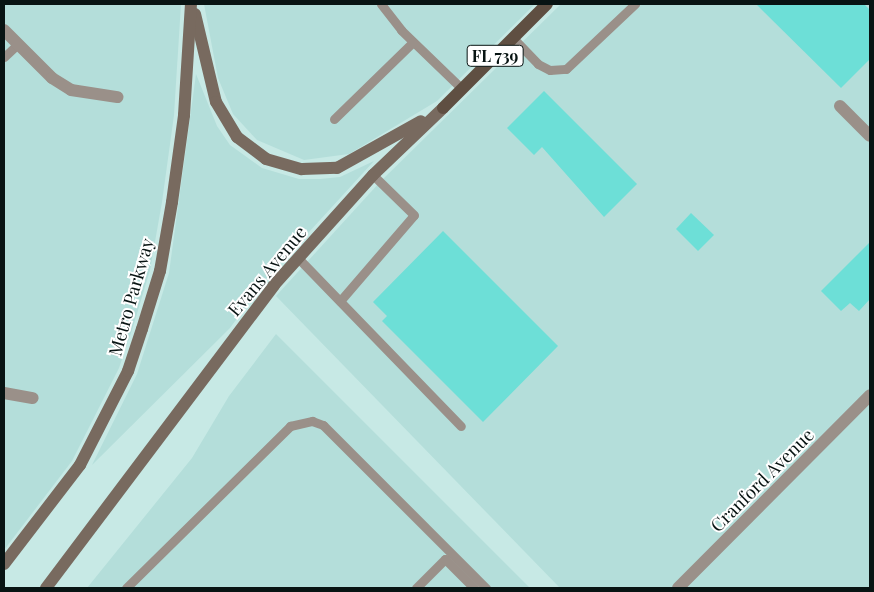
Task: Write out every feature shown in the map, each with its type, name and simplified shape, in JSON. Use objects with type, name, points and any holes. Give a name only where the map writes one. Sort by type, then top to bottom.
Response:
[{"type":"main road","points":[[192,4],[202,56],[216,102],[237,137],[266,158],[302,169],[337,168],[368,154],[443,108]]},
{"type":"main road","name":"Metro Parkway","points":[[4,564],[80,465],[128,371],[142,329],[172,202],[184,114],[192,4]]},
{"type":"main road","name":"Evans Avenue","points":[[46,588],[298,258],[374,175],[547,4]]},
{"type":"street","points":[[4,30],[71,90],[117,97]]},
{"type":"street","points":[[840,106],[870,136]]},
{"type":"street","points":[[4,393],[33,398]]},
{"type":"street","name":"Cranford Avenue","points":[[678,588],[870,396]]},
{"type":"lane","points":[[382,4],[414,42],[462,89]]},
{"type":"lane","points":[[513,38],[538,64],[550,70],[566,69],[635,4]]},
{"type":"lane","points":[[334,119],[414,42]]},
{"type":"lane","points":[[4,57],[18,44]]},
{"type":"lane","points":[[340,301],[414,215],[374,175]]},
{"type":"lane","points":[[298,258],[461,426]]},
{"type":"lane","points":[[126,588],[290,426],[312,421],[323,425],[486,588]]},
{"type":"lane","points":[[416,588],[445,559],[474,588]]},
{"type":"shaded area","points":[[4,4],[181,4],[174,115],[162,202],[150,270],[133,327],[119,368],[72,461],[4,550]]},
{"type":"shaded area","points":[[204,4],[535,4],[437,101],[349,154],[304,160],[257,140],[233,114],[218,78]]},
{"type":"shaded area","points":[[561,4],[870,4],[870,588],[560,588],[276,296],[380,182]]},
{"type":"shaded area","points":[[196,74],[217,126],[230,145],[262,168],[299,179],[320,179],[340,177],[374,161],[267,278],[230,328],[92,465],[137,374],[169,273]]},
{"type":"shaded area","points":[[276,334],[530,588],[87,588],[192,458],[229,396]]},
{"type":"building","points":[[756,4],[864,4],[870,10],[870,59],[841,88]]},
{"type":"building","points":[[544,91],[637,184],[604,217],[542,147],[534,155],[507,128]]},
{"type":"building","points":[[691,213],[714,235],[698,251],[676,229]]},
{"type":"building","points":[[443,231],[558,346],[483,422],[382,321],[387,316],[373,302]]},
{"type":"building","points":[[869,243],[870,299],[859,311],[850,303],[841,311],[821,291]]}]
